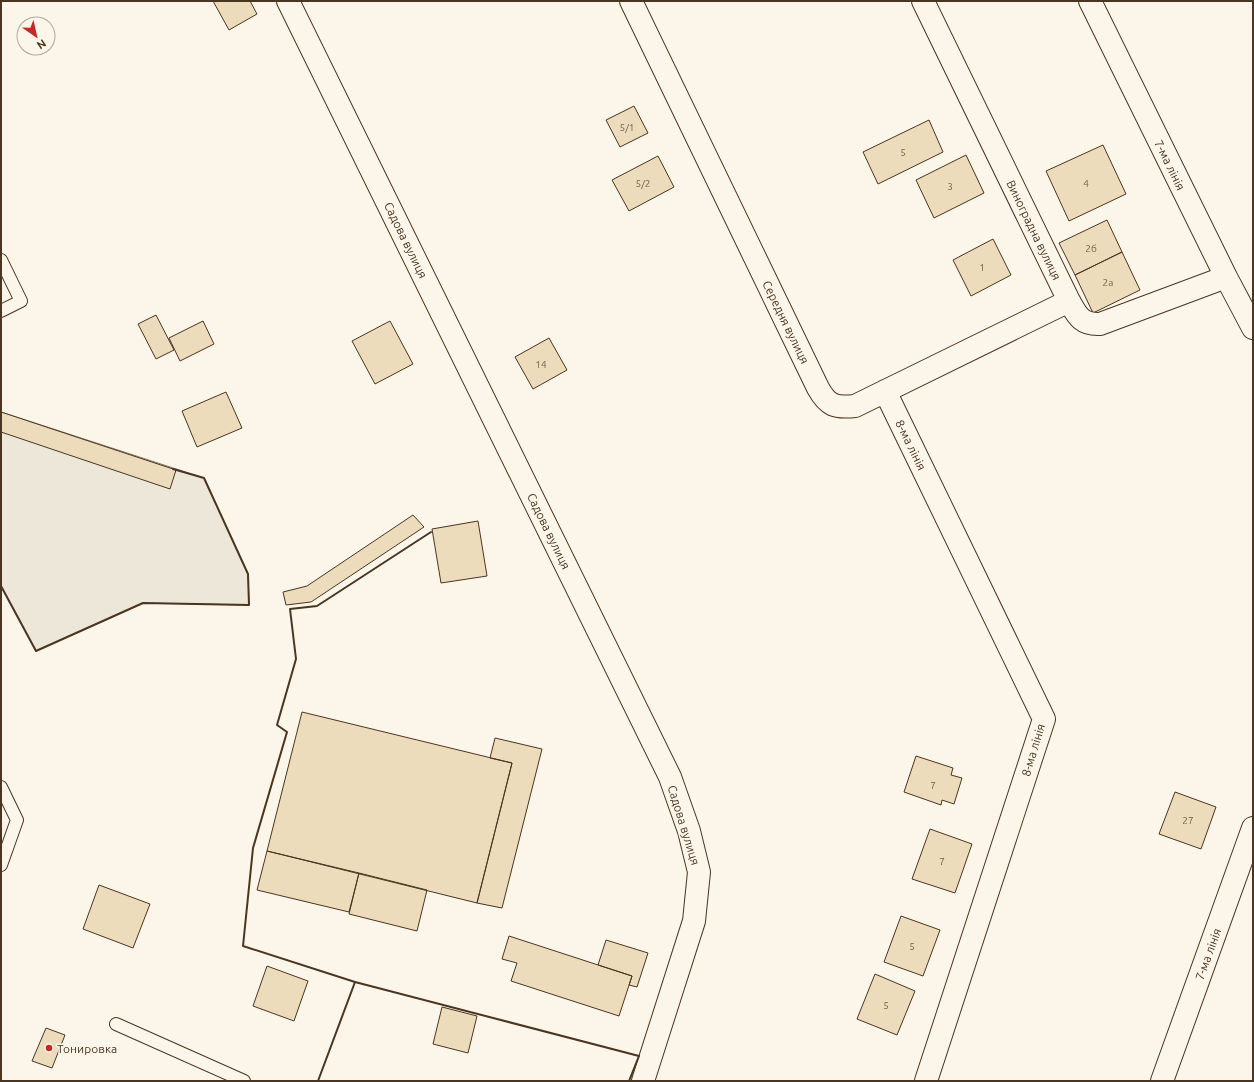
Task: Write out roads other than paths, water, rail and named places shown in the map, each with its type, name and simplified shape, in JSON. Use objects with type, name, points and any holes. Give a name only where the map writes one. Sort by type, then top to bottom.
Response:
[{"type":"street","name":"Садова вулиця","points":[[288,1],[670,777],[689,831],[699,872],[694,921],[643,1081]]},
{"type":"street","name":"Середня вулиця","points":[[630,1],[823,397],[830,404],[842,407],[855,406],[1069,301]]},
{"type":"street","name":"Виноградна вулиця","points":[[923,1],[1077,315],[1085,322],[1100,324],[1226,277]]},
{"type":"street","name":"7-ма лінія","points":[[1090,1],[1226,277],[1253,328]]},
{"type":"street","name":"8-ма лінія","points":[[885,391],[1044,719],[926,1081]]},
{"type":"street","name":"7-ма лінія","points":[[1162,1081],[1253,828]]},
{"type":"lane","points":[[1,260],[21,301],[1,311]]},
{"type":"lane","points":[[1,787],[17,820],[1,865]]},
{"type":"lane","points":[[116,1024],[244,1081]]},
{"type":"place","name":"Тонировка","points":[[49,1048]]}]
